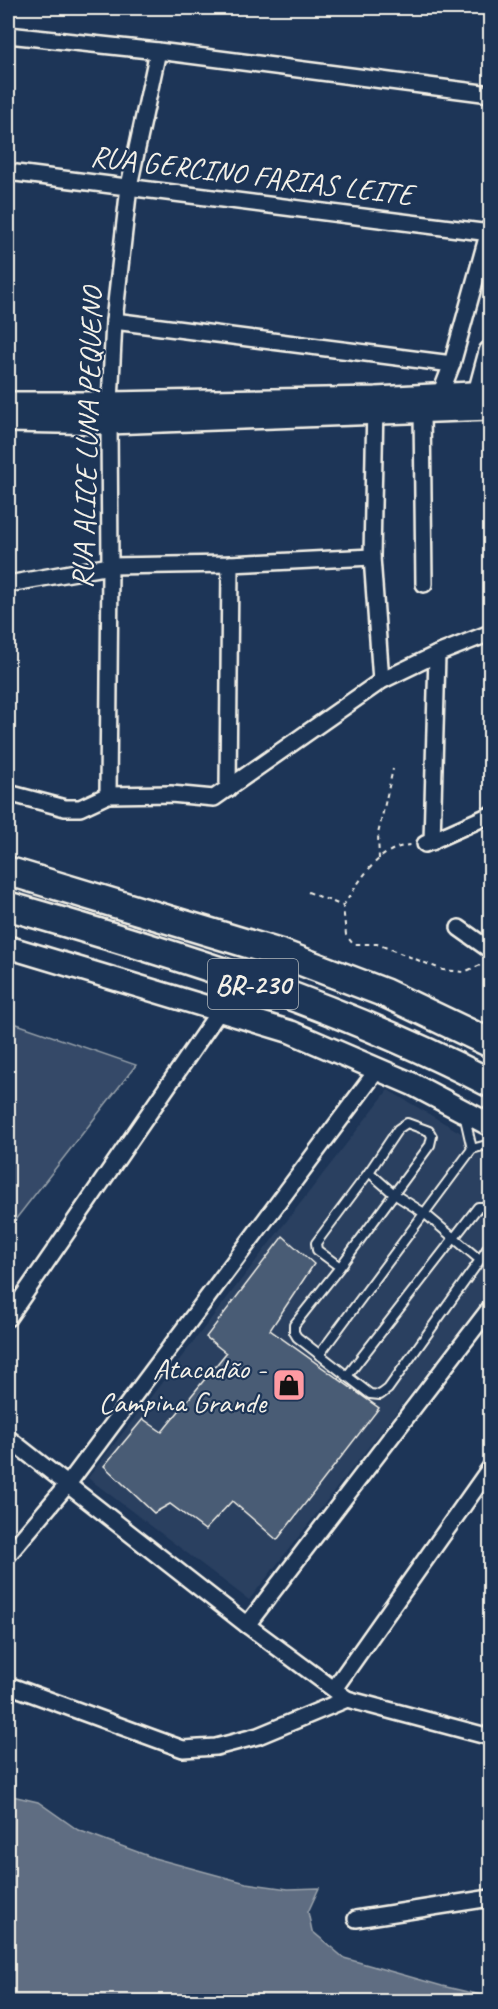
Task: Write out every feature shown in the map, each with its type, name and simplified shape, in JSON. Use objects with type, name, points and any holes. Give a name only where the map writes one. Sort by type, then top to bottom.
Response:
[{"type":"highway","name":"BR-230","points":[[8,871],[282,954],[385,993],[490,1043]]},
{"type":"highway","name":"BR-230","points":[[8,906],[153,948],[341,1015],[490,1083]]},
{"type":"main road","points":[[485,401],[490,352]]},
{"type":"main road","points":[[375,406],[440,395],[485,401]]},
{"type":"main road","points":[[8,421],[109,413],[375,406],[422,411],[485,401]]},
{"type":"main road","points":[[8,403],[109,413]]},
{"type":"main road","name":"BR-230","points":[[8,947],[291,1032],[378,1069],[490,1125]]},
{"type":"street","points":[[8,35],[158,51],[490,94]]},
{"type":"street","name":"RUA ALICE LUNA PEQUENO","points":[[108,795],[109,413],[114,321],[129,186],[158,51]]},
{"type":"street","name":"RUA GERCINO FARIAS LEITE","points":[[8,172],[490,231]]},
{"type":"street","points":[[440,395],[452,364],[490,231]]},
{"type":"street","points":[[114,321],[452,364]]},
{"type":"street","points":[[375,406],[372,557],[381,681]]},
{"type":"street","points":[[422,411],[424,584]]},
{"type":"street","points":[[8,584],[110,566],[230,564],[372,557]]},
{"type":"street","points":[[228,789],[230,564]]},
{"type":"street","points":[[8,793],[65,808],[80,808],[108,795],[171,794],[214,798],[381,681],[437,654],[490,633]]},
{"type":"street","points":[[437,654],[428,843],[490,815]]},
{"type":"street","points":[[459,928],[490,950]]},
{"type":"street","points":[[8,1318],[220,1010]]},
{"type":"street","points":[[8,1555],[68,1484],[378,1069]]},
{"type":"street","points":[[247,1625],[490,1308]]},
{"type":"street","points":[[8,1438],[247,1625],[347,1699],[490,1737]]},
{"type":"street","points":[[334,1689],[490,1468]]},
{"type":"street","points":[[8,1685],[183,1749],[216,1747],[258,1736],[347,1699]]},
{"type":"street","points":[[356,1919],[490,1898]]},
{"type":"lane","points":[[463,1110],[472,1149]]},
{"type":"lane","points":[[340,1267],[317,1250],[316,1244],[398,1129],[407,1123],[429,1131],[432,1136],[430,1145],[340,1267],[294,1325],[297,1337],[319,1355],[370,1394],[380,1395],[388,1389],[490,1244]]},
{"type":"lane","points":[[319,1355],[472,1149],[490,1144]]},
{"type":"lane","points":[[369,1172],[394,1194],[424,1213],[480,1260]]},
{"type":"lane","points":[[347,1376],[478,1207],[490,1213]]},
{"type":"path","points":[[379,859],[378,834],[393,769]]},
{"type":"path","points":[[428,843],[402,846],[384,854],[379,859],[343,906],[346,935],[353,944],[377,944],[442,970],[464,972],[490,961]]},
{"type":"path","points":[[308,892],[343,906]]},
{"type":"shaded area","points":[[8,1021],[136,1065],[8,1229]]},
{"type":"shaded area","name":"Atacadão - Campina Grande","points":[[388,1090],[490,1150],[490,1292],[249,1600],[88,1478]]},
{"type":"shaded area","points":[[8,1795],[38,1802],[78,1830],[154,1858],[246,1883],[288,1889],[319,1888],[308,1912],[312,1931],[344,1958],[490,1997],[490,2001],[8,2001]]},
{"type":"building","points":[[283,1236],[314,1264],[270,1330],[379,1408],[277,1540],[232,1501],[205,1530],[170,1504],[154,1513],[104,1466],[143,1419],[162,1432],[226,1353],[206,1337]]},
{"type":"place","name":"Atacadão - Campina Grande","points":[[289,1385]]}]
